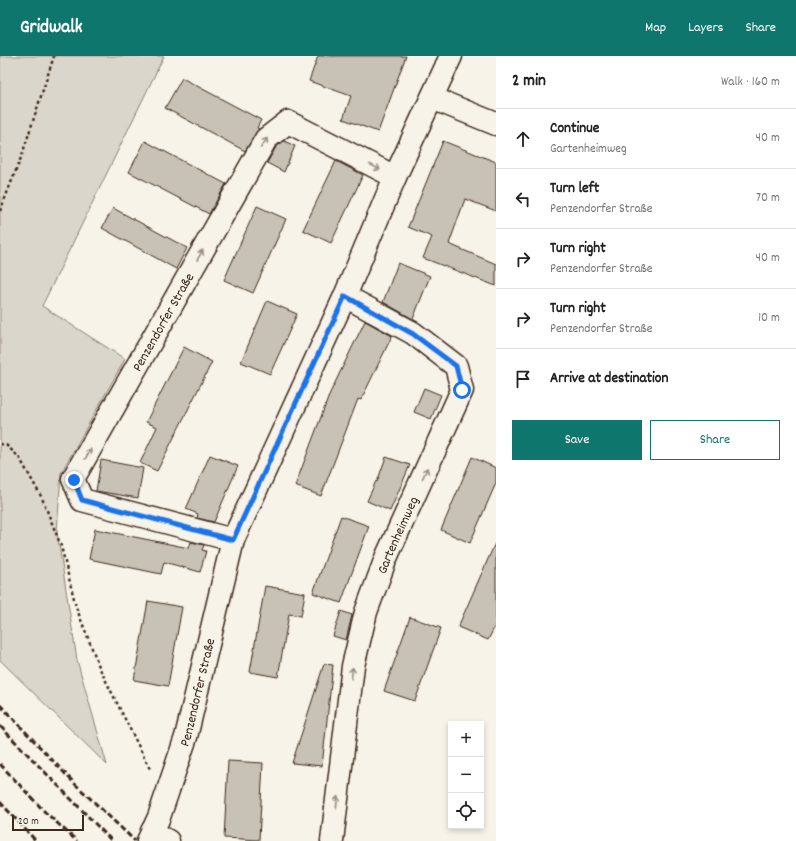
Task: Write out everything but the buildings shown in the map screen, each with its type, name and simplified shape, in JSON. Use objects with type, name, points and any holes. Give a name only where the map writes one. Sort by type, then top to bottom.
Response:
[{"type":"street","name":"Penzendorfer Straße","points":[[156,838],[169,789],[186,737],[233,540],[345,296],[395,177],[451,56]]},
{"type":"street","points":[[432,98],[496,124]]},
{"type":"street","name":"Penzendorfer Straße","points":[[233,540],[82,500],[74,480],[266,139],[288,122],[395,177]]},
{"type":"street","name":"Gartenheimweg","points":[[332,841],[353,666],[366,612],[386,558],[462,390],[456,366],[413,334],[345,296]]},
{"type":"path","points":[[0,211],[22,155],[54,56]]},
{"type":"path","points":[[0,444],[6,445],[19,457],[42,498],[61,546],[76,607],[100,670],[152,774],[169,789]]},
{"type":"shaded area","points":[[0,56],[164,56],[42,306],[125,359],[61,473],[57,532],[77,660],[107,765],[0,660]]},
{"type":"railway","points":[[0,705],[75,784],[135,841]]},
{"type":"railway","points":[[0,726],[112,841]]},
{"type":"railway","points":[[0,764],[45,812],[77,841]]},
{"type":"railway","points":[[0,802],[36,841]]},
{"type":"route","points":[[74,480],[82,500],[233,540],[345,296],[413,334],[456,366],[462,390]]}]
